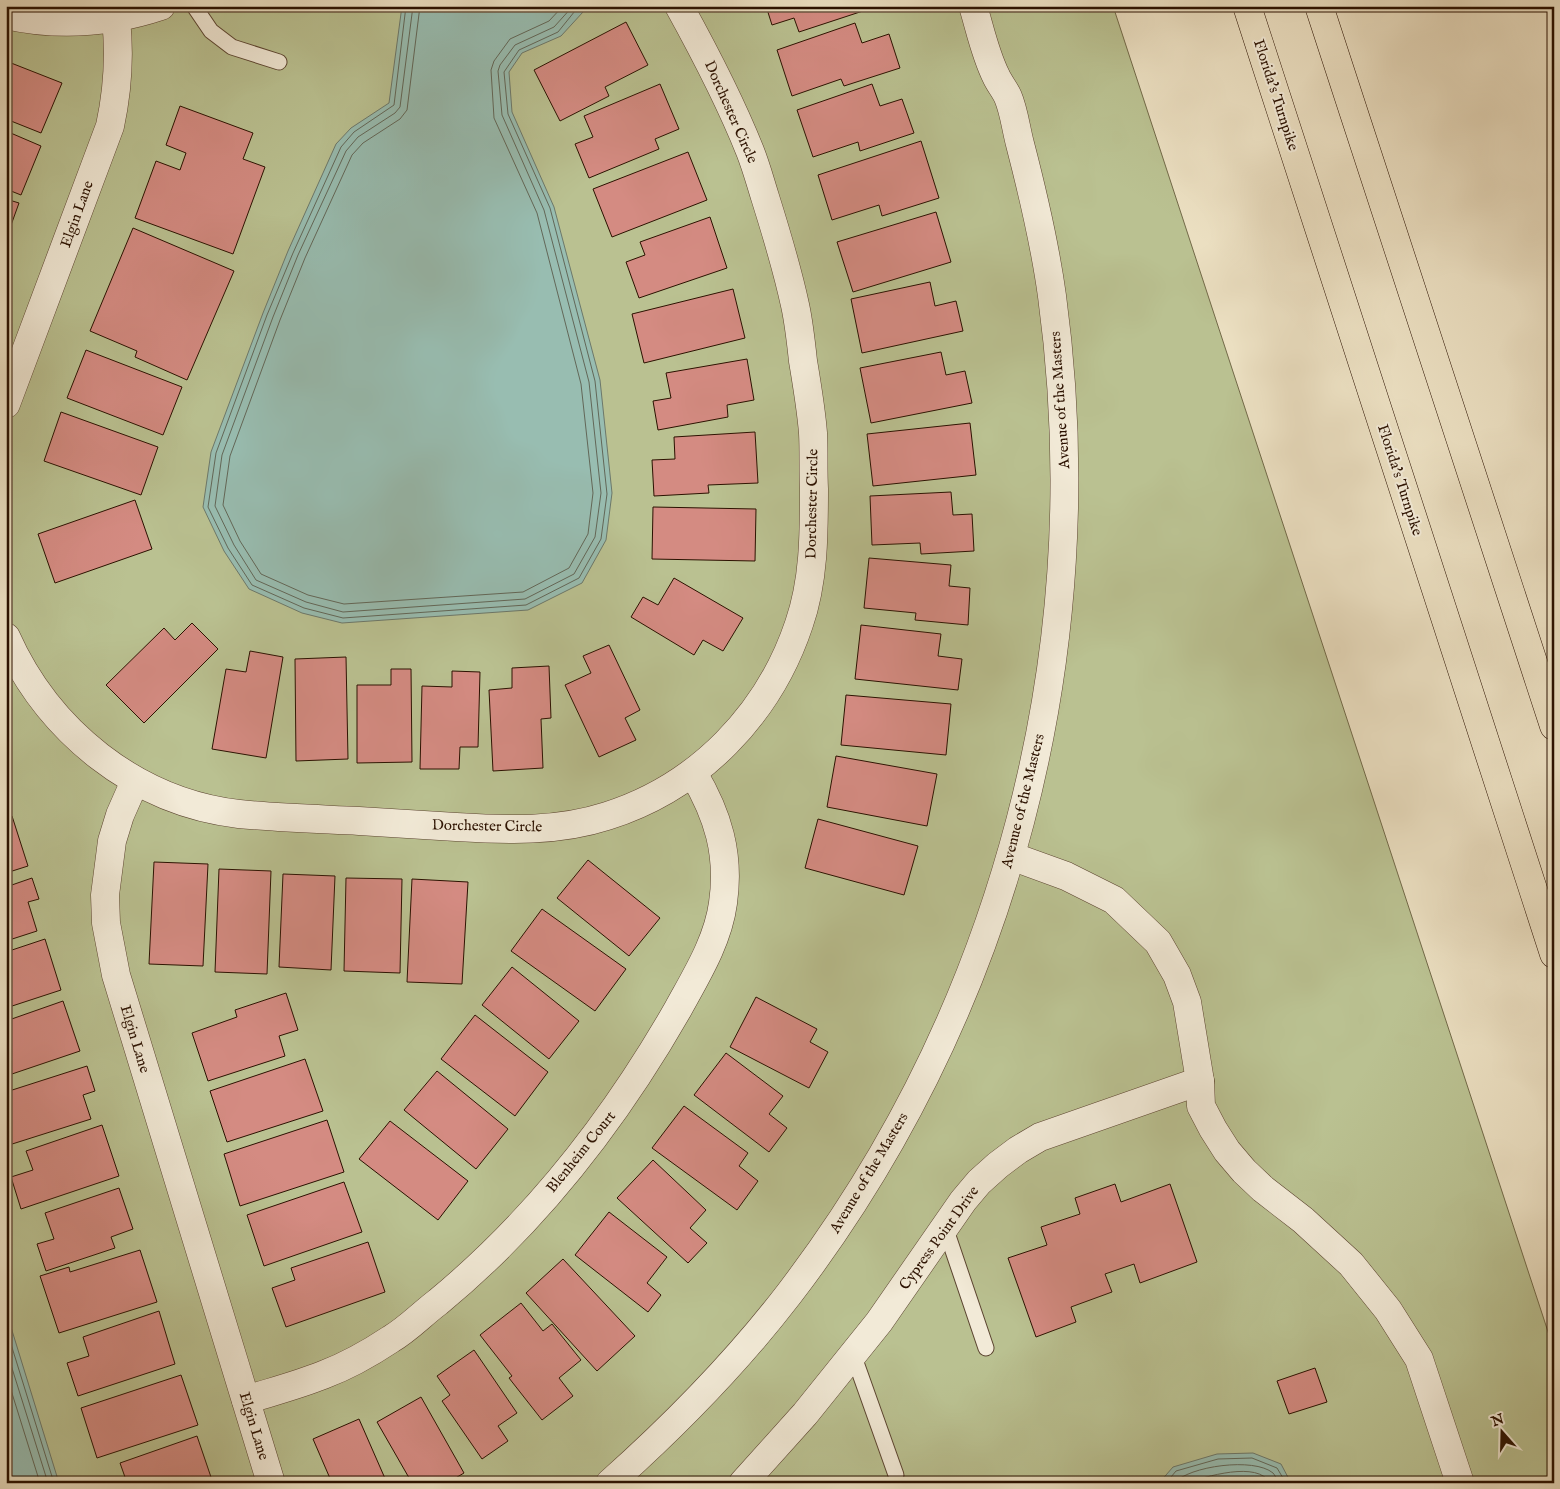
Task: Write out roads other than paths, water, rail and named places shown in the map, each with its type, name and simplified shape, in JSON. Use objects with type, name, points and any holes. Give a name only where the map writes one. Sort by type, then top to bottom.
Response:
[{"type":"highway","name":"Florida's Turnpike","points":[[1247,6],[1551,937]]},
{"type":"highway","points":[[1320,6],[1554,726]]},
{"type":"street","points":[[6,15],[26,20],[71,23],[116,19],[161,6]]},
{"type":"street","name":"Dorchester Circle","points":[[136,781],[190,803],[236,814],[513,830],[560,827],[607,816],[650,799],[693,773],[728,742],[759,706],[783,666],[800,622],[811,575],[814,529],[813,433],[810,401],[795,306],[780,244],[750,152],[711,65],[679,6]]},
{"type":"street","name":"Avenue of the Masters","points":[[610,1483],[654,1444],[724,1372],[788,1295],[832,1234],[879,1160],[927,1072],[968,981],[994,910],[1026,802],[1046,704],[1060,605],[1065,504],[1062,394],[1052,294],[1034,196],[1008,98],[995,74],[972,6]]},
{"type":"street","name":"Elgin Lane","points":[[6,404],[110,126],[116,100],[118,72],[119,45],[116,19]]},
{"type":"street","points":[[6,637],[18,662],[49,708],[75,736],[112,766],[136,781]]},
{"type":"street","name":"Blenheim Court","points":[[246,1400],[324,1375],[371,1352],[394,1338],[461,1282],[526,1219],[584,1150],[624,1096],[649,1058],[700,970],[718,927],[723,905],[725,867],[721,837],[709,801],[693,773]]},
{"type":"street","name":"Elgin Lane","points":[[136,781],[120,815],[112,841],[105,895],[106,923],[116,974],[271,1483]]},
{"type":"street","points":[[1011,856],[1066,876],[1114,900],[1158,942],[1177,975],[1187,1002],[1200,1081],[1201,1106],[1227,1151],[1244,1171],[1352,1264],[1388,1310],[1419,1359],[1460,1483]]},
{"type":"street","name":"Cypress Point Drive","points":[[743,1483],[805,1414],[879,1322],[963,1201],[998,1165],[1018,1150],[1040,1138],[1200,1081]]},
{"type":"lane","points":[[194,6],[211,31],[232,47],[279,62]]},
{"type":"lane","points":[[945,1227],[986,1348]]},
{"type":"lane","points":[[853,1354],[896,1476]]},
{"type":"water","points":[[402,6],[585,6],[583,12],[561,36],[522,53],[509,72],[512,112],[554,207],[600,380],[612,493],[606,540],[582,583],[528,610],[342,623],[302,613],[249,589],[224,551],[203,507],[211,452],[288,251],[336,144],[351,128],[389,103]]},
{"type":"water","points":[[6,1311],[59,1483],[6,1483]]},
{"type":"water","points":[[1253,1453],[1281,1464],[1291,1483],[1159,1483],[1173,1467],[1217,1454]]}]
